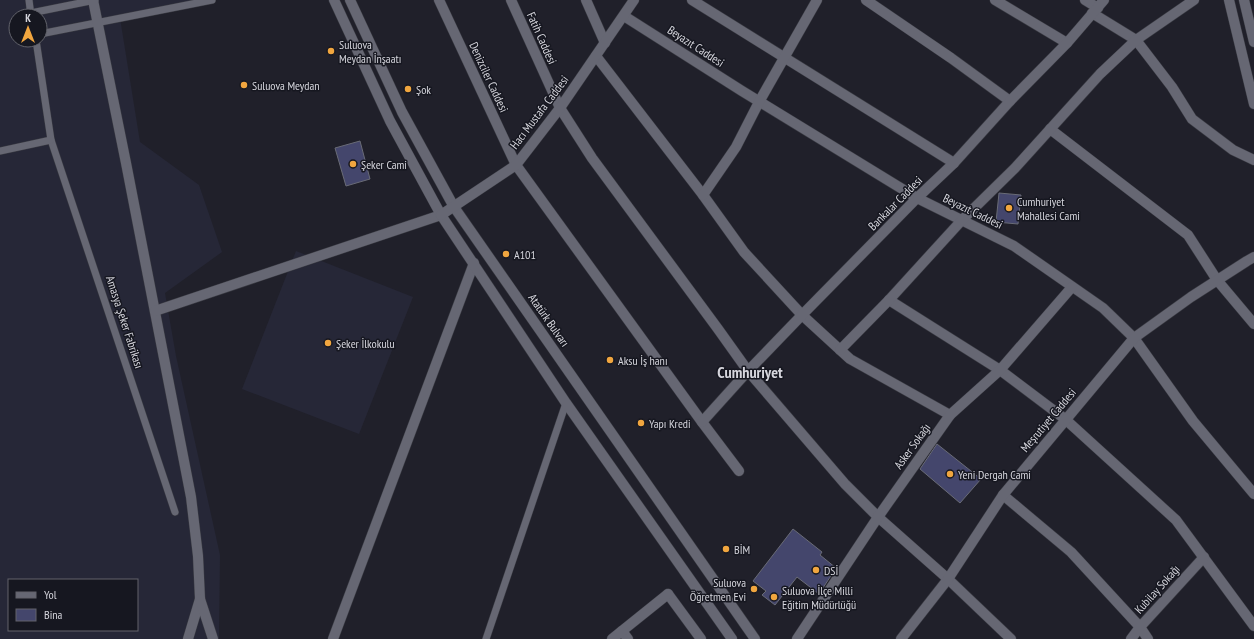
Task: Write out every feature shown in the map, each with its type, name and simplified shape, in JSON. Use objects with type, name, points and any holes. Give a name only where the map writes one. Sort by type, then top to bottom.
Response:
[{"type":"street","points":[[94,0],[97,23],[191,497],[198,556],[200,599],[213,639]]},
{"type":"street","points":[[334,0],[390,121],[441,215],[566,403],[732,639]]},
{"type":"street","name":"Atatürk Bulvarı","points":[[350,0],[402,112],[454,207],[755,639]]},
{"type":"street","name":"Denizciler Caddesi","points":[[439,0],[516,165],[739,471]]},
{"type":"street","name":"Fatih Caddesi","points":[[511,0],[560,108],[592,158],[748,371],[845,484],[878,517],[948,579],[1011,639]]},
{"type":"street","points":[[586,0],[606,43]]},
{"type":"street","name":"Hacı Mustafa Caddesi","points":[[155,311],[441,215],[454,207],[516,165],[560,108],[606,43],[634,0]]},
{"type":"street","points":[[692,0],[954,163]]},
{"type":"street","points":[[703,195],[736,147],[759,102],[817,0]]},
{"type":"street","points":[[866,0],[951,58],[1010,101]]},
{"type":"street","points":[[995,0],[1067,43]]},
{"type":"street","points":[[1085,0],[1098,7],[1136,40],[1172,87],[1192,119],[1233,150],[1254,160]]},
{"type":"street","points":[[840,350],[889,300],[962,220],[1015,168],[1100,74],[1136,40],[1194,0]]},
{"type":"street","points":[[1229,0],[1254,104]]},
{"type":"street","points":[[1244,0],[1253,30],[1254,42]]},
{"type":"street","name":"Bankalar Caddesi","points":[[702,422],[748,371],[802,315],[917,198],[954,163],[1010,101],[1067,43],[1098,7]]},
{"type":"street","name":"Beyazıt Caddesi","points":[[624,16],[759,102],[917,198],[1014,246],[1103,308],[1134,338],[1193,421],[1254,494]]},
{"type":"street","points":[[596,56],[703,195],[744,252],[802,315],[850,359],[950,415]]},
{"type":"street","points":[[1050,129],[1188,235],[1217,280],[1254,324]]},
{"type":"street","name":"Meşrutiyet Caddesi","points":[[901,639],[948,579],[1004,495],[1065,419],[1134,338],[1191,296],[1254,257]]},
{"type":"street","points":[[333,639],[474,263]]},
{"type":"street","name":"Asker Sokağı","points":[[797,639],[878,517],[950,415],[1000,370],[1072,287]]},
{"type":"street","points":[[889,300],[1000,370],[1065,419],[1176,520],[1254,626]]},
{"type":"street","points":[[1004,495],[1071,552],[1140,627],[1148,639]]},
{"type":"street","name":"Kubilay Sokağı","points":[[1132,639],[1140,627],[1204,557]]},
{"type":"street","points":[[612,639],[625,635],[668,594],[701,639]]},
{"type":"street","points":[[188,639],[200,599]]},
{"type":"lane","points":[[48,10],[94,0]]},
{"type":"lane","points":[[48,32],[212,0]]},
{"type":"lane","name":"Amasya Şeker Fabrikası","points":[[37,48],[51,140],[175,512]]},
{"type":"lane","points":[[0,151],[51,140]]},
{"type":"lane","points":[[486,639],[566,403]]},
{"type":"shaded area","points":[[0,0],[213,0],[120,18],[140,142],[199,185],[222,252],[165,293],[176,356],[220,555],[219,639],[0,639]]},
{"type":"shaded area","name":"Şeker İlkokulu","points":[[296,251],[413,297],[359,434],[242,389]]},
{"type":"building","name":"Şeker Cami","points":[[360,141],[370,179],[346,186],[335,148]]},
{"type":"building","name":"Cumhuriyet Mahallesi Cami","points":[[999,193],[1021,195],[1018,224],[996,222]]},
{"type":"building","name":"Yeni Dergah Cami","points":[[937,444],[981,479],[960,503],[920,469]]},
{"type":"building","points":[[793,529],[822,552],[820,555],[836,568],[819,594],[797,577],[775,605],[762,595],[766,591],[753,581]]},
{"type":"place","name":"Suluova Meydan İnşaatı","points":[[331,51]]},
{"type":"place","name":"Suluova Meydan","points":[[244,85]]},
{"type":"place","name":"Şok","points":[[408,89]]},
{"type":"place","name":"Şeker Cami","points":[[353,164]]},
{"type":"place","name":"Cumhuriyet Mahallesi Cami","points":[[1009,208]]},
{"type":"place","name":"A101","points":[[506,254]]},
{"type":"place","name":"Şeker İlkokulu","points":[[328,343]]},
{"type":"place","name":"Aksu İş hanı","points":[[610,360]]},
{"type":"place","name":"Yapı Kredi","points":[[641,423]]},
{"type":"place","name":"Yeni Dergah Cami","points":[[950,474]]},
{"type":"place","name":"BİM","points":[[726,549]]},
{"type":"place","name":"DSİ","points":[[816,570]]},
{"type":"place","name":"Suluova Öğretmen Evi","points":[[754,589]]},
{"type":"place","name":"Suluova İlçe Milli Eğitim Müdürlüğü","points":[[774,597]]},
{"type":"district","name":"Cumhuriyet","points":[[750,372]]}]
